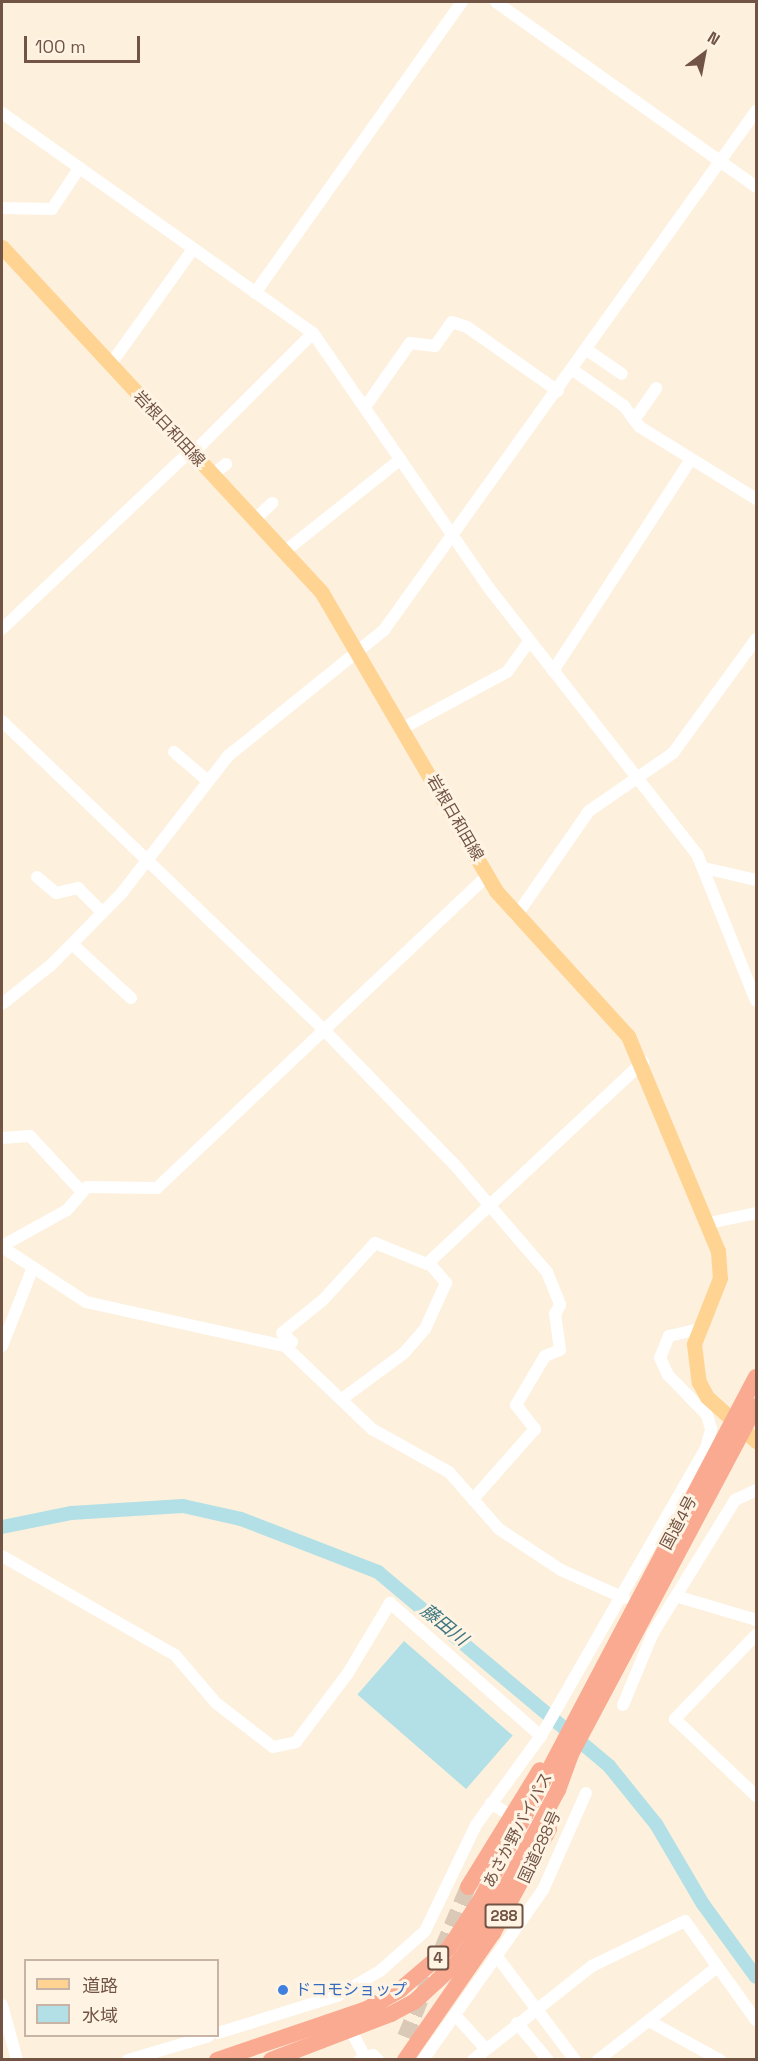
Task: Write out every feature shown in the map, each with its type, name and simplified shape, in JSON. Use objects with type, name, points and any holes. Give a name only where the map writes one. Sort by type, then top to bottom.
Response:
[{"type":"highway","name":"国道4号","points":[[744,1431],[756,1377]]},
{"type":"highway","name":"国道4号","points":[[606,1675],[756,1406]]},
{"type":"highway","name":"国道288号","points":[[468,1887],[582,1708],[606,1675]]},
{"type":"highway","name":"国道288号","points":[[405,2060],[520,1890],[558,1745],[606,1675]]},
{"type":"highway","name":"あさか野バイパス","points":[[217,2060],[367,2009],[432,1964],[481,1899],[558,1745]]},
{"type":"highway","name":"あさか野バイパス","points":[[272,2060],[381,2019],[414,2002],[460,1959],[513,1876],[558,1745]]},
{"type":"highway","points":[[396,2060],[405,2037]]},
{"type":"main road","name":"岩根日和田線","points":[[2,247],[335,610],[487,876],[516,916],[614,1018],[643,1062],[709,1223],[720,1278],[699,1329],[694,1358],[699,1382],[744,1431]]},
{"type":"street","points":[[255,293],[462,2]]},
{"type":"street","points":[[496,2],[756,187]]},
{"type":"street","points":[[2,1004],[72,944],[103,913],[147,863],[208,781],[238,748],[361,652],[455,538],[756,111]]},
{"type":"street","points":[[2,113],[313,333],[529,642],[642,779],[704,868],[756,1001]]},
{"type":"street","points":[[2,208],[52,210],[80,167]]},
{"type":"street","points":[[110,365],[193,249]]},
{"type":"street","points":[[365,407],[410,343],[435,346],[452,322],[467,327],[558,391]]},
{"type":"street","points":[[2,629],[191,453],[313,333]]},
{"type":"street","points":[[587,350],[622,374]]},
{"type":"street","points":[[573,370],[634,420],[756,499]]},
{"type":"street","points":[[634,420],[656,388]]},
{"type":"street","points":[[284,552],[401,459]]},
{"type":"street","points":[[553,671],[691,459]]},
{"type":"street","points":[[212,475],[226,465]]},
{"type":"street","points":[[254,520],[272,503]]},
{"type":"street","points":[[516,916],[589,812],[642,779],[684,741],[756,639]]},
{"type":"street","points":[[403,728],[507,672],[529,642]]},
{"type":"street","points":[[2,721],[322,1029],[489,1204],[548,1272],[560,1305],[555,1314],[560,1350],[545,1356],[516,1405],[533,1432],[472,1499]]},
{"type":"street","points":[[174,752],[208,781]]},
{"type":"street","points":[[704,868],[756,880]]},
{"type":"street","points":[[487,876],[322,1029],[157,1188],[147,1192],[95,1185],[82,1192],[67,1210],[2,1246],[32,1270],[98,1306],[285,1346],[383,1438],[448,1472],[500,1528],[561,1570],[624,1598]]},
{"type":"street","points":[[37,877],[56,893],[78,888],[103,913]]},
{"type":"street","points":[[72,944],[131,998]]},
{"type":"street","points":[[429,1263],[489,1204],[643,1062]]},
{"type":"street","points":[[2,1138],[30,1136],[82,1192]]},
{"type":"street","points":[[709,1223],[756,1213]]},
{"type":"street","points":[[285,1346],[292,1342],[282,1333],[323,1300],[375,1243],[429,1263],[446,1283],[425,1329],[404,1353],[342,1399]]},
{"type":"street","points":[[2,1346],[32,1270]]},
{"type":"street","points":[[582,1708],[624,1598],[711,1434],[707,1415],[668,1375],[660,1358],[669,1336],[699,1329]]},
{"type":"street","points":[[623,1705],[654,1633],[735,1500],[756,1490]]},
{"type":"street","points":[[2,1556],[175,1655],[216,1703],[273,1747],[296,1742],[348,1673],[390,1603],[558,1745],[491,1803],[425,1932],[380,1971],[337,1996],[219,2033]]},
{"type":"street","points":[[678,1597],[756,1620]]},
{"type":"street","points":[[756,1635],[675,1719],[756,1796]]},
{"type":"street","points":[[424,2059],[498,1958],[566,1848],[586,1793]]},
{"type":"street","points":[[491,1803],[505,1812]]},
{"type":"street","points":[[554,1835],[566,1848]]},
{"type":"street","points":[[473,2060],[485,2048],[592,1966],[643,1945],[674,1923],[688,1922],[716,1968],[756,2020]]},
{"type":"street","points":[[498,1958],[575,2060]]},
{"type":"street","points":[[598,2060],[716,1968]]},
{"type":"street","points":[[337,1996],[342,2010]]},
{"type":"street","points":[[2,2005],[17,2060]]},
{"type":"street","points":[[456,2016],[485,2048]]},
{"type":"street","points":[[649,2021],[720,2060]]},
{"type":"street","points":[[517,2023],[548,2060]]},
{"type":"street","points":[[353,2034],[362,2059],[378,2060]]},
{"type":"street","points":[[128,2060],[206,2037]]},
{"type":"water","points":[[404,1641],[513,1735],[466,1789],[357,1695]]},
{"type":"waterway","name":"藤田川","points":[[2,1527],[71,1513],[183,1506],[241,1519],[378,1572],[609,1766],[656,1824],[703,1904],[756,1977]]},
{"type":"tunnel","points":[[405,2037],[468,1887]]},
{"type":"place","name":"ドコモショップ","points":[[283,1990]]}]
